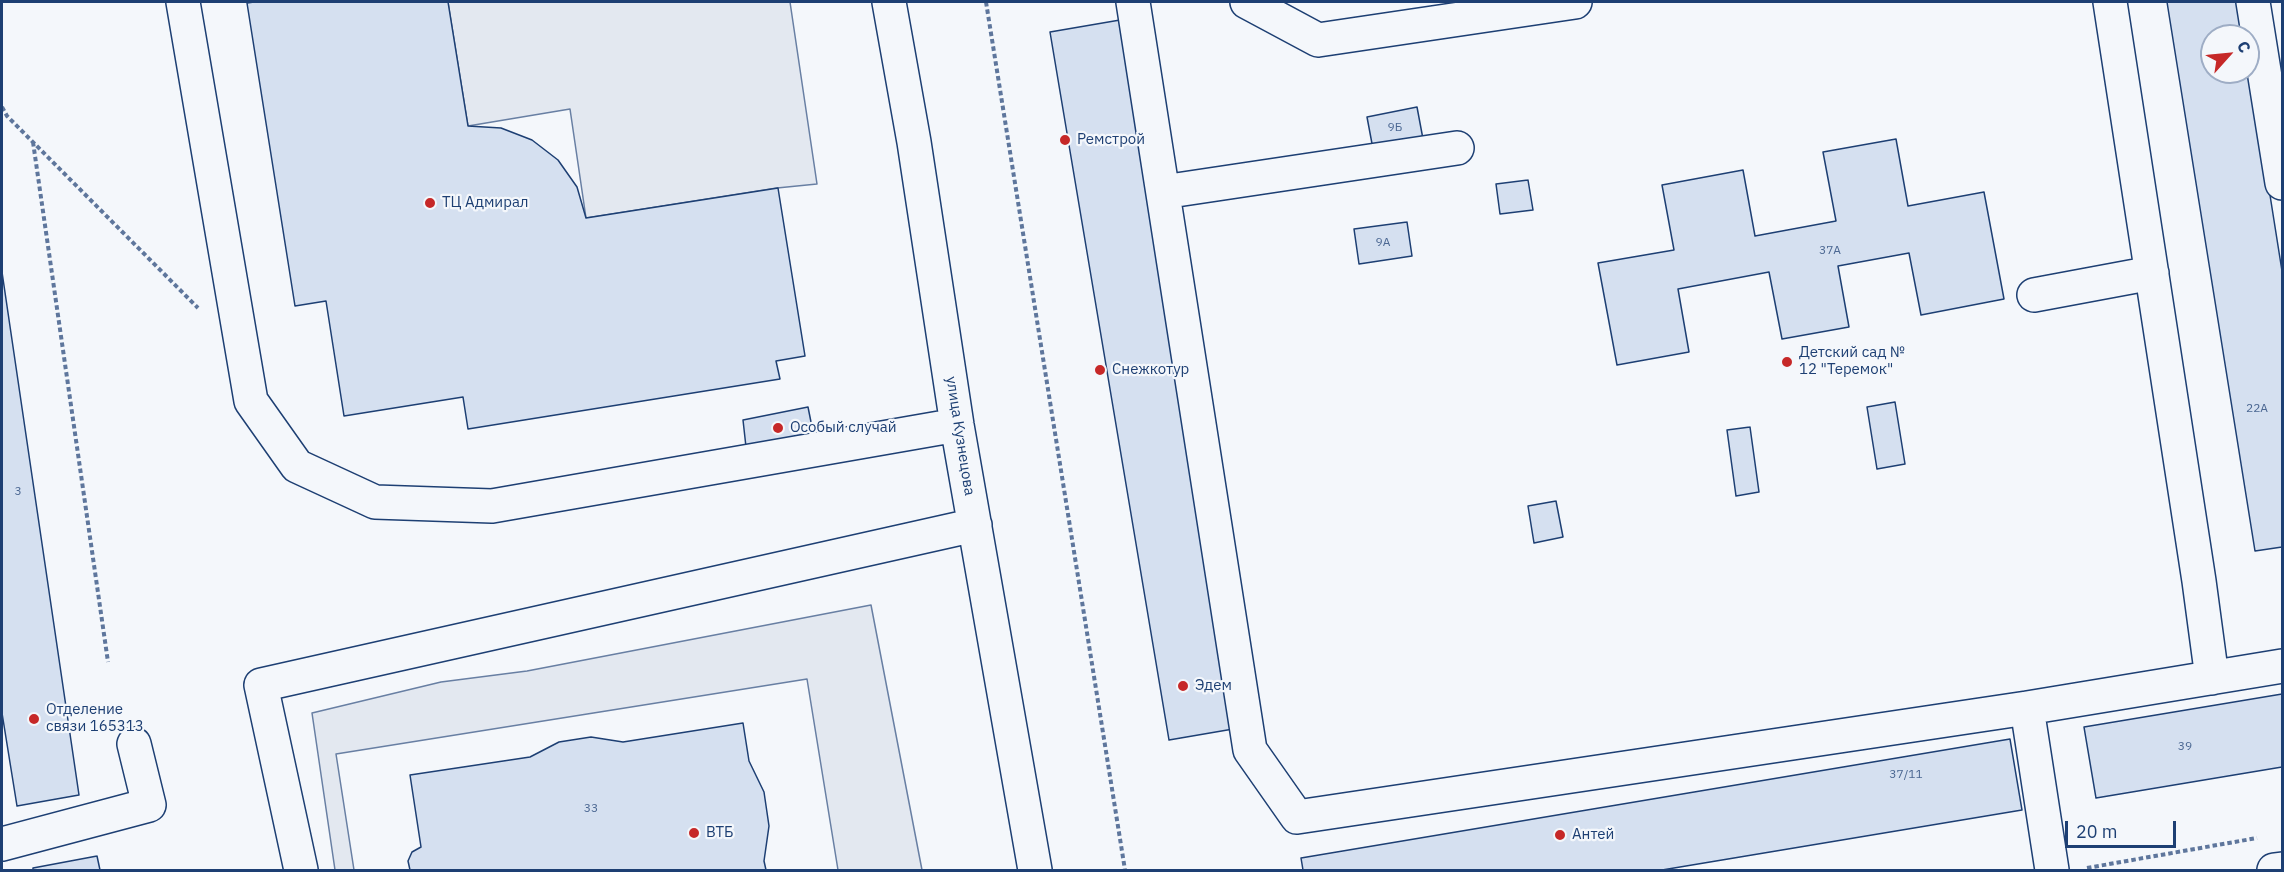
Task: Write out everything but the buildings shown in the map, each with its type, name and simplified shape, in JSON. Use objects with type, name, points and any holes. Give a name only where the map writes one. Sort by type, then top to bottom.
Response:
[{"type":"street","points":[[183,2],[251,400],[297,466],[375,502],[492,506],[957,425]]},
{"type":"street","name":"улица Кузнецова","points":[[889,2],[914,142],[957,425],[1035,870]]},
{"type":"street","points":[[1133,2],[1250,750],[1297,817],[2027,708],[2283,666]]},
{"type":"street","points":[[1247,2],[1318,40],[1575,2]]},
{"type":"street","points":[[2109,2],[2199,580],[2212,678]]},
{"type":"street","points":[[2253,2],[2283,183]]},
{"type":"street","points":[[1163,192],[1457,148]]},
{"type":"street","points":[[2034,295],[2152,273]]},
{"type":"street","points":[[301,870],[261,685],[975,525]]},
{"type":"street","points":[[2027,708],[2067,870]]},
{"type":"street","points":[[2,844],[149,805],[135,744]]},
{"type":"street","points":[[2274,870],[2283,869]]},
{"type":"path","points":[[986,2],[1125,870]]},
{"type":"path","points":[[2,107],[33,142],[201,311]]},
{"type":"path","points":[[33,142],[108,662]]},
{"type":"path","points":[[2067,870],[2260,837]]},
{"type":"shaded area","points":[[448,2],[790,2],[817,184],[777,188],[586,218],[570,109],[468,126]]},
{"type":"shaded area","points":[[871,605],[922,870],[838,870],[807,679],[336,754],[354,870],[335,870],[312,713],[441,682],[527,671]]},
{"type":"place","name":"Ремстрой","points":[[1065,140]]},
{"type":"place","name":"ТЦ Адмирал","points":[[430,203]]},
{"type":"place","name":"Детский сад № 12 \"Теремок\"","points":[[1787,362]]},
{"type":"place","name":"Снежкотур","points":[[1100,370]]},
{"type":"place","name":"Особый случай","points":[[778,428]]},
{"type":"place","name":"Эдем","points":[[1183,686]]},
{"type":"place","name":"Отделение связи 165313","points":[[34,719]]},
{"type":"place","name":"ВТБ","points":[[694,833]]},
{"type":"place","name":"Антей","points":[[1560,835]]}]
